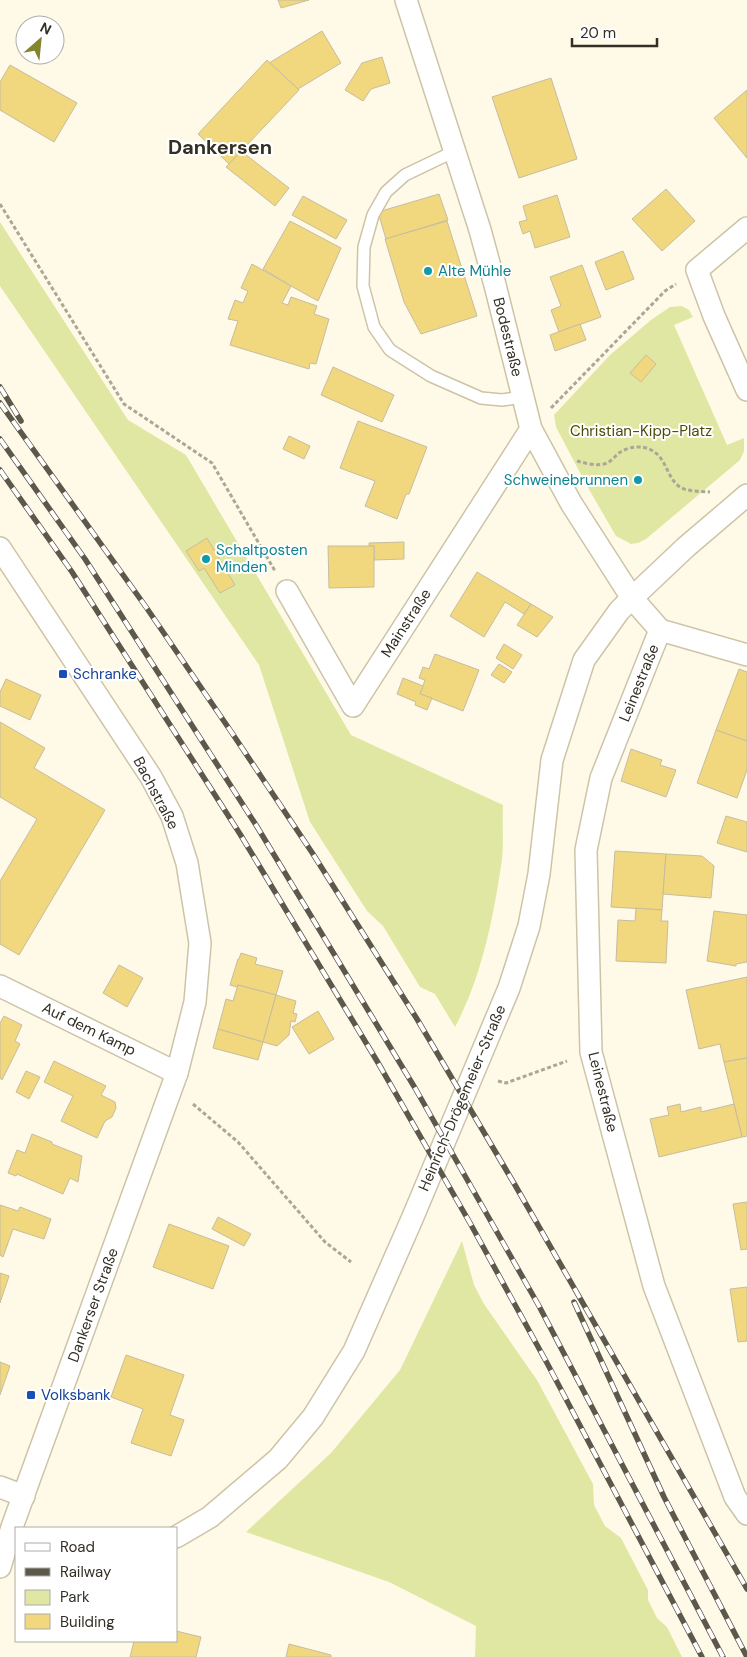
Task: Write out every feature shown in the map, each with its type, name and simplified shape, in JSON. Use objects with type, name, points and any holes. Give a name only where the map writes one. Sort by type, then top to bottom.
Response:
[{"type":"street","name":"Bodestraße","points":[[406,0],[485,248],[531,429],[571,503],[632,598],[660,630]]},
{"type":"street","points":[[747,228],[697,270],[714,316],[747,390]]},
{"type":"street","name":"Mainstraße","points":[[287,591],[353,706],[531,429]]},
{"type":"street","points":[[632,598],[686,547],[746,495]]},
{"type":"street","name":"Bachstraße","points":[[0,548],[151,777],[172,816],[187,863],[200,943],[195,1002],[174,1082]]},
{"type":"street","name":"Heinrich-Drögemeier-Straße","points":[[178,1536],[210,1517],[278,1459],[313,1417],[354,1350],[412,1219],[509,988],[529,926],[537,883],[552,760],[584,660],[620,611],[632,598]]},
{"type":"street","points":[[660,630],[747,655]]},
{"type":"street","name":"Leinestraße","points":[[660,630],[601,778],[586,850],[591,1052],[654,1286],[736,1496],[747,1514]]},
{"type":"street","name":"Auf dem Kamp","points":[[0,986],[174,1082]]},
{"type":"street","name":"Dankerser Straße","points":[[0,1567],[174,1082]]},
{"type":"street","points":[[0,1487],[24,1496]]},
{"type":"lane","points":[[455,151],[405,174],[386,192],[373,215],[364,247],[363,286],[374,327],[390,350],[431,376],[482,398],[502,400],[523,397]]},
{"type":"path","points":[[0,204],[124,404],[212,463],[287,591]]},
{"type":"path","points":[[531,429],[665,291],[697,270]]},
{"type":"path","points":[[545,454],[594,464],[603,464],[628,448],[648,448],[658,455],[679,486],[688,490],[746,495]]},
{"type":"path","points":[[495,1080],[506,1083],[591,1052]]},
{"type":"path","points":[[174,1082],[188,1101],[238,1142],[325,1242],[351,1262]]},
{"type":"green space","points":[[0,222],[128,420],[186,455],[351,735],[503,805],[502,859],[491,924],[473,988],[455,1027],[435,994],[420,987],[383,926],[367,911],[310,822],[259,665],[0,286]]},
{"type":"green space","name":"Christian-Kipp-Platz","points":[[682,306],[689,310],[693,317],[674,325],[727,445],[744,438],[744,451],[740,460],[646,539],[631,544],[616,536],[556,427],[554,415],[610,355],[651,320],[670,307]]},
{"type":"green space","points":[[462,1241],[474,1285],[484,1304],[537,1380],[593,1484],[594,1505],[605,1526],[621,1538],[648,1590],[648,1600],[657,1618],[667,1627],[682,1657],[475,1657],[476,1626],[389,1582],[246,1532],[331,1453],[400,1370]]},
{"type":"building","points":[[278,0],[309,0],[281,8]]},
{"type":"building","points":[[322,31],[341,63],[298,89],[269,63]]},
{"type":"building","points":[[382,57],[390,83],[371,89],[363,101],[345,90],[362,63]]},
{"type":"building","points":[[267,60],[299,90],[229,164],[198,134]]},
{"type":"building","points":[[10,65],[77,103],[54,142],[0,110],[0,82]]},
{"type":"building","points":[[551,78],[577,159],[519,178],[492,97]]},
{"type":"building","points":[[747,90],[747,158],[714,118]]},
{"type":"building","points":[[241,151],[289,188],[275,206],[226,167]]},
{"type":"building","points":[[666,189],[695,221],[662,251],[632,219]]},
{"type":"building","points":[[439,194],[448,220],[386,239],[378,212]]},
{"type":"building","points":[[557,195],[570,237],[535,248],[530,231],[523,234],[519,222],[527,220],[523,206]]},
{"type":"building","points":[[303,196],[347,220],[336,239],[292,215]]},
{"type":"building","points":[[290,221],[341,248],[318,301],[263,269]]},
{"type":"building","name":"Alte Mühle","points":[[447,221],[477,316],[421,334],[404,302],[385,239]]},
{"type":"building","points":[[623,251],[634,279],[606,290],[595,262]]},
{"type":"building","points":[[252,264],[291,286],[282,303],[288,305],[291,297],[317,306],[314,314],[329,319],[316,364],[310,363],[309,369],[230,345],[238,321],[228,319],[235,300],[243,303],[248,291],[241,288]]},
{"type":"building","points":[[582,265],[601,317],[559,332],[551,310],[561,306],[550,277]]},
{"type":"building","points":[[580,324],[586,340],[555,351],[550,335]]},
{"type":"building","points":[[646,355],[656,364],[641,382],[630,373]]},
{"type":"building","points":[[333,367],[394,395],[382,422],[321,395]]},
{"type":"building","points":[[358,421],[427,447],[397,519],[365,506],[375,481],[340,468]]},
{"type":"building","points":[[289,436],[310,446],[304,459],[283,449]]},
{"type":"building","name":"Schaltposten Minden","points":[[207,538],[235,585],[220,593],[204,568],[199,571],[186,551]]},
{"type":"building","points":[[404,542],[404,559],[374,560],[374,546],[369,546],[369,543]]},
{"type":"building","points":[[328,546],[374,546],[374,587],[329,588]]},
{"type":"building","points":[[477,572],[531,604],[524,614],[505,602],[484,637],[450,616]]},
{"type":"building","points":[[531,604],[553,617],[537,637],[517,625]]},
{"type":"building","points":[[504,644],[522,655],[513,669],[496,658]]},
{"type":"building","points":[[435,654],[479,670],[463,711],[420,694],[425,680],[419,678],[423,667],[429,669]]},
{"type":"building","points":[[499,664],[512,672],[504,683],[491,675]]},
{"type":"building","points":[[739,669],[747,672],[747,741],[716,730]]},
{"type":"building","points":[[403,678],[423,686],[420,694],[432,698],[427,710],[415,705],[416,702],[397,694]]},
{"type":"building","points":[[6,679],[41,695],[30,720],[0,706],[0,692]]},
{"type":"building","points":[[0,722],[45,748],[34,768],[105,810],[19,955],[0,944],[0,881],[37,819],[0,797]]},
{"type":"building","points":[[716,730],[747,741],[747,770],[737,798],[697,783]]},
{"type":"building","points":[[631,749],[662,760],[660,765],[676,770],[666,797],[621,781]]},
{"type":"building","points":[[726,816],[747,822],[747,852],[717,843]]},
{"type":"building","points":[[615,851],[666,854],[662,910],[611,907]]},
{"type":"building","points":[[666,854],[702,856],[714,866],[711,898],[663,894]]},
{"type":"building","points":[[636,908],[662,910],[661,921],[668,921],[666,963],[616,961],[618,920],[635,921]]},
{"type":"building","points":[[714,911],[747,915],[747,962],[736,964],[736,966],[707,961]]},
{"type":"building","points":[[241,953],[257,958],[255,964],[283,971],[276,995],[238,985],[237,987],[230,985]]},
{"type":"building","points":[[119,965],[143,978],[127,1007],[103,993]]},
{"type":"building","points":[[747,977],[747,1058],[724,1062],[720,1044],[699,1049],[686,990]]},
{"type":"building","points":[[238,985],[276,995],[263,1042],[218,1029],[226,999],[233,1001]]},
{"type":"building","points":[[276,995],[296,1001],[293,1013],[297,1014],[295,1022],[291,1021],[289,1035],[277,1046],[263,1042]]},
{"type":"building","points":[[318,1011],[334,1039],[309,1054],[292,1027]]},
{"type":"building","points":[[4,1016],[22,1025],[15,1041],[20,1044],[2,1080],[0,1078],[0,1023]]},
{"type":"building","points":[[218,1029],[263,1042],[258,1060],[213,1048]]},
{"type":"building","points":[[747,1058],[747,1136],[742,1137],[724,1062]]},
{"type":"building","points":[[54,1061],[106,1086],[101,1095],[115,1102],[116,1108],[112,1117],[105,1121],[97,1138],[61,1121],[73,1096],[44,1082]]},
{"type":"building","points":[[26,1071],[40,1077],[29,1099],[16,1092]]},
{"type":"building","points":[[680,1104],[681,1112],[701,1107],[701,1112],[734,1104],[742,1137],[659,1157],[650,1119],[669,1115],[667,1107]]},
{"type":"building","points":[[32,1134],[82,1156],[78,1182],[70,1178],[63,1194],[17,1174],[16,1176],[8,1173],[17,1150],[25,1153]]},
{"type":"building","points":[[747,1202],[747,1249],[741,1250],[733,1204]]},
{"type":"building","points":[[0,1205],[18,1211],[20,1207],[51,1219],[44,1239],[13,1229],[3,1257],[0,1255]]},
{"type":"building","points":[[218,1217],[251,1234],[244,1246],[212,1229]]},
{"type":"building","points":[[169,1224],[229,1246],[213,1289],[153,1267]]},
{"type":"building","points":[[0,1273],[9,1276],[0,1303]]},
{"type":"building","points":[[747,1287],[747,1341],[738,1342],[730,1289]]},
{"type":"building","points":[[126,1355],[184,1375],[170,1415],[184,1420],[171,1456],[131,1443],[143,1409],[111,1397]]},
{"type":"building","points":[[0,1362],[10,1366],[0,1395]]},
{"type":"building","points":[[178,1631],[201,1637],[196,1657],[130,1657],[134,1642],[178,1642]]},
{"type":"building","points":[[289,1644],[331,1655],[331,1657],[286,1657]]},
{"type":"railway","points":[[0,387],[21,421]]},
{"type":"railway","points":[[0,403],[146,607],[230,730],[313,854],[417,1019],[515,1185],[747,1589]]},
{"type":"railway","points":[[0,439],[85,559],[256,825],[415,1088],[539,1306],[723,1657]]},
{"type":"railway","points":[[0,470],[72,572],[240,834],[377,1061],[470,1223],[547,1363],[702,1657]]},
{"type":"railway","points":[[574,1302],[664,1497],[747,1657]]},
{"type":"place","name":"Alte Mühle","points":[[428,271]]},
{"type":"place","name":"Schweinebrunnen","points":[[638,480]]},
{"type":"place","name":"Schaltposten Minden","points":[[206,559]]},
{"type":"place","name":"Schranke","points":[[63,674]]},
{"type":"place","name":"Volksbank","points":[[31,1395]]},
{"type":"district","name":"Dankersen","points":[[220,147]]}]
